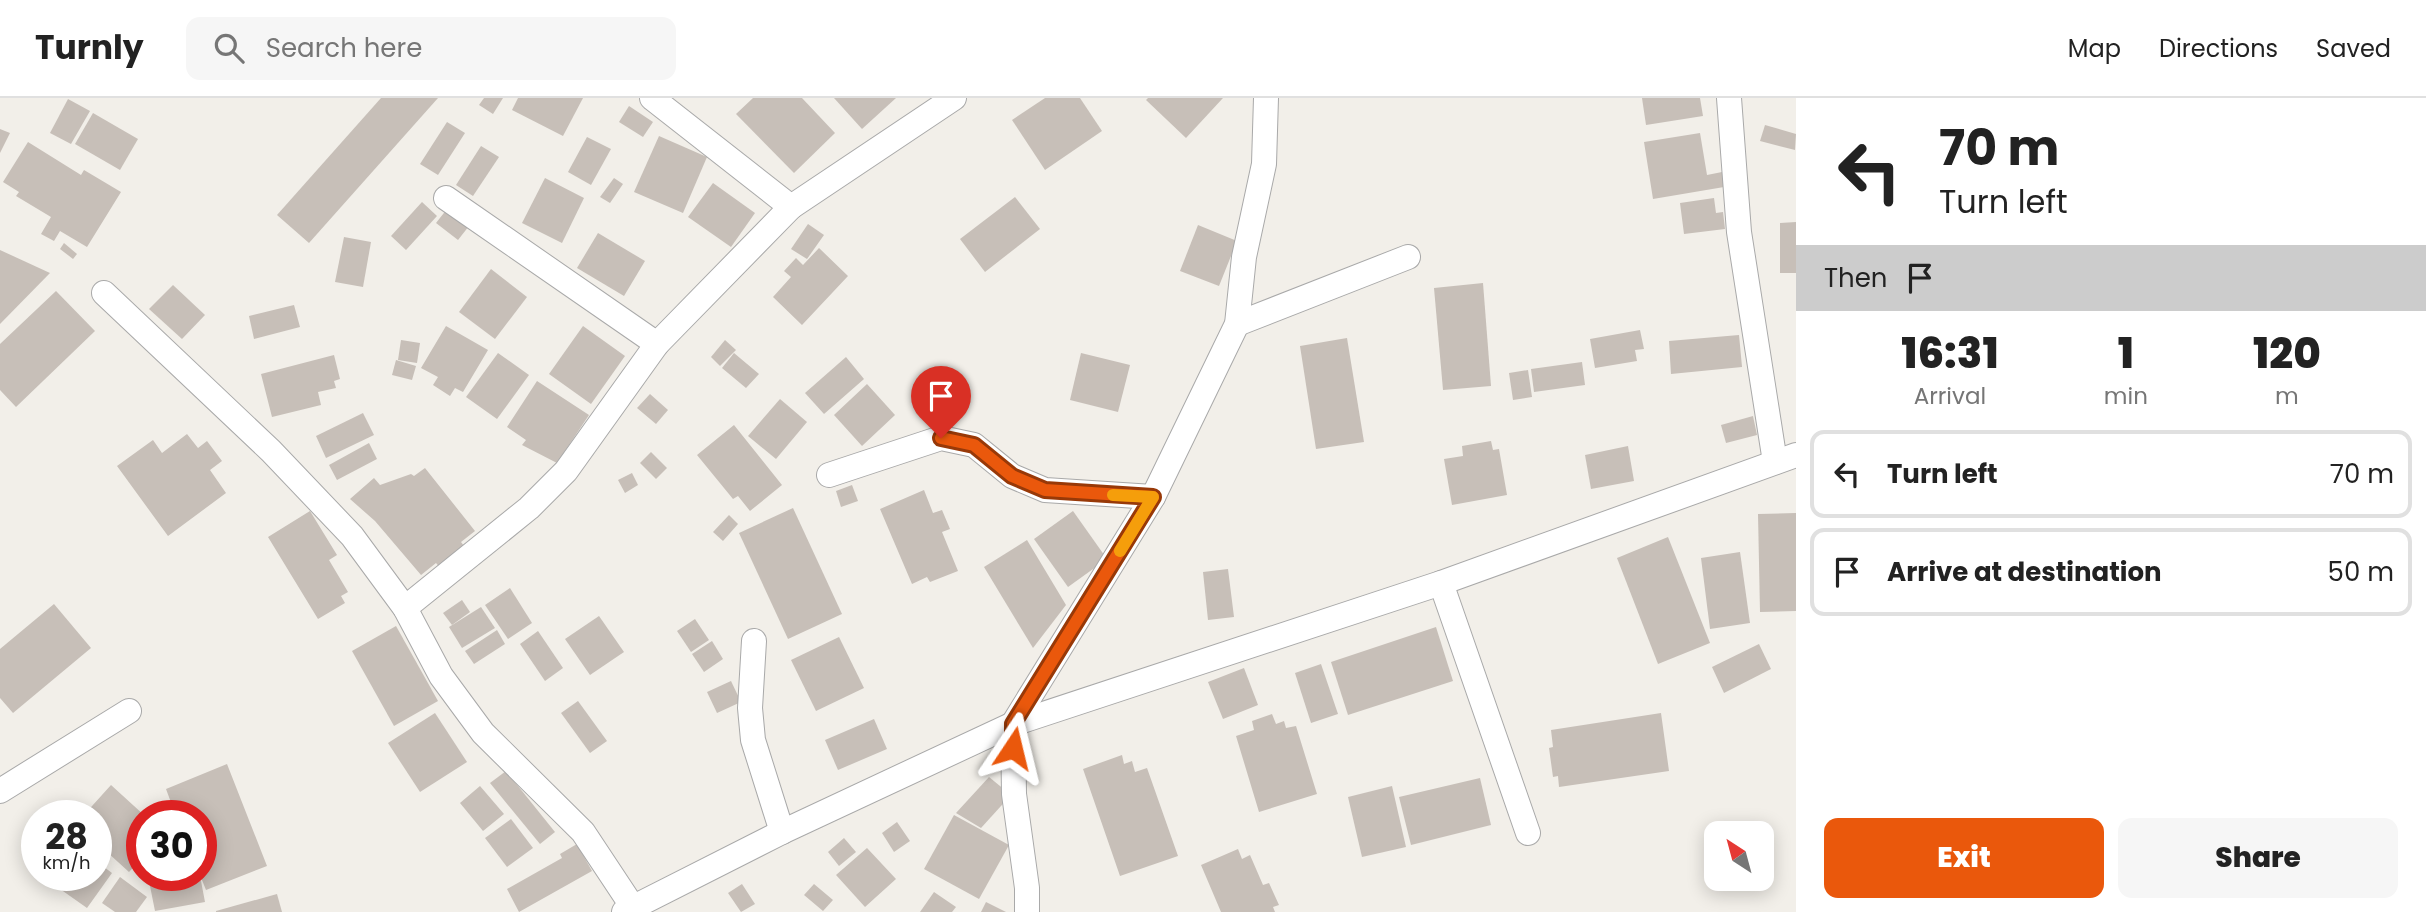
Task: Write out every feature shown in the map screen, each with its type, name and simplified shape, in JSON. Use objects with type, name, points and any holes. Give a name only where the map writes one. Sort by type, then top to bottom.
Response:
[{"type":"street","points":[[652,98],[791,207]]},
{"type":"street","points":[[405,608],[529,508],[566,471],[657,344],[791,207],[954,98]]},
{"type":"street","points":[[104,293],[271,451],[352,536],[405,608],[441,676],[483,733],[583,832],[631,911],[782,832],[1013,724],[1441,583],[1786,459],[1739,232],[1729,98]]},
{"type":"street","points":[[1027,912],[1027,888],[1013,794],[1013,724],[1153,497],[1237,324],[1244,257],[1264,163],[1260,102]]},
{"type":"street","points":[[446,198],[657,344]]},
{"type":"street","points":[[1237,324],[1408,257]]},
{"type":"street","points":[[829,475],[941,438],[974,445],[1012,476],[1045,490],[1153,497]]},
{"type":"street","points":[[1441,583],[1528,833]]},
{"type":"street","points":[[754,640],[750,708],[753,740],[782,832]]},
{"type":"street","points":[[0,791],[129,711]]},
{"type":"building","points":[[381,98],[438,98],[309,243],[277,215]]},
{"type":"building","points":[[484,98],[503,98],[493,114],[479,105]]},
{"type":"building","points":[[518,98],[583,98],[563,136],[512,110]]},
{"type":"building","points":[[753,98],[802,98],[835,133],[794,173],[736,114]]},
{"type":"building","points":[[834,98],[896,98],[862,129]]},
{"type":"building","points":[[1045,98],[1080,98],[1102,131],[1045,170],[1012,120]]},
{"type":"building","points":[[1223,98],[1186,138],[1146,100]]},
{"type":"building","points":[[1642,98],[1700,98],[1703,116],[1646,125]]},
{"type":"building","points":[[68,99],[90,111],[71,144],[50,133]]},
{"type":"building","points":[[629,106],[653,122],[643,137],[619,122]]},
{"type":"building","points":[[93,113],[138,139],[120,170],[75,144]]},
{"type":"building","points":[[447,122],[465,133],[438,175],[420,164]]},
{"type":"building","points":[[1765,125],[1796,134],[1795,150],[1760,141]]},
{"type":"building","points":[[0,129],[10,133],[0,153]]},
{"type":"building","points":[[1700,133],[1707,175],[1727,171],[1730,186],[1653,199],[1644,142]]},
{"type":"building","points":[[659,136],[707,157],[683,213],[634,192]]},
{"type":"building","points":[[587,137],[611,149],[591,185],[568,172]]},
{"type":"building","points":[[28,142],[81,175],[84,170],[121,192],[87,247],[60,231],[54,241],[41,234],[51,217],[16,196],[19,192],[3,182]]},
{"type":"building","points":[[481,146],[499,157],[473,196],[456,185]]},
{"type":"building","points":[[545,178],[584,198],[562,243],[522,223]]},
{"type":"building","points":[[614,178],[623,184],[610,203],[600,197]]},
{"type":"building","points":[[713,183],[755,213],[731,247],[688,217]]},
{"type":"building","points":[[1015,197],[1040,229],[985,272],[960,239]]},
{"type":"building","points":[[1714,198],[1716,213],[1723,212],[1725,229],[1684,234],[1680,203]]},
{"type":"building","points":[[422,202],[437,216],[406,250],[391,236]]},
{"type":"building","points":[[447,209],[469,226],[458,240],[436,223]]},
{"type":"building","points":[[1796,222],[1796,273],[1780,273],[1780,223]]},
{"type":"building","points":[[808,224],[824,235],[807,259],[791,249]]},
{"type":"building","points":[[1198,225],[1237,241],[1219,286],[1180,271]]},
{"type":"building","points":[[598,233],[645,261],[624,296],[577,268]]},
{"type":"building","points":[[344,237],[371,242],[363,287],[335,282]]},
{"type":"building","points":[[64,243],[77,254],[73,259],[60,249]]},
{"type":"building","points":[[819,248],[848,276],[802,325],[773,297],[791,277],[784,271],[796,258],[803,265]]},
{"type":"building","points":[[0,250],[50,273],[0,324]]},
{"type":"building","points":[[491,269],[527,297],[495,339],[459,312]]},
{"type":"building","points":[[1483,283],[1491,386],[1443,390],[1434,288]]},
{"type":"building","points":[[173,285],[205,315],[182,339],[149,309]]},
{"type":"building","points":[[56,291],[95,331],[16,407],[0,390],[0,344]]},
{"type":"building","points":[[294,305],[300,327],[254,339],[249,316]]},
{"type":"building","points":[[446,326],[488,350],[463,392],[455,388],[450,396],[433,385],[438,377],[421,368]]},
{"type":"building","points":[[583,326],[625,356],[591,404],[549,374]]},
{"type":"building","points":[[1640,330],[1644,349],[1635,350],[1637,361],[1595,368],[1590,339]]},
{"type":"building","points":[[1739,335],[1742,367],[1671,374],[1669,341]]},
{"type":"building","points":[[1347,338],[1364,442],[1316,449],[1300,346]]},
{"type":"building","points":[[401,340],[420,343],[417,363],[398,360]]},
{"type":"building","points":[[725,340],[736,350],[720,366],[711,357]]},
{"type":"building","points":[[498,353],[529,375],[497,419],[466,397]]},
{"type":"building","points":[[734,353],[759,374],[746,388],[722,368]]},
{"type":"building","points":[[1081,353],[1130,365],[1118,412],[1070,400]]},
{"type":"building","points":[[334,355],[340,379],[334,381],[336,388],[318,392],[321,405],[272,417],[261,374]]},
{"type":"building","points":[[846,357],[864,379],[824,414],[805,393]]},
{"type":"building","points":[[396,360],[416,366],[412,380],[392,375]]},
{"type":"building","points":[[1582,362],[1585,385],[1534,392],[1531,369]]},
{"type":"building","points":[[1528,370],[1532,397],[1513,400],[1509,373]]},
{"type":"building","points":[[537,381],[589,415],[557,463],[522,445],[526,440],[507,427]]},
{"type":"building","points":[[867,384],[895,415],[862,446],[834,415]]},
{"type":"building","points":[[650,394],[668,410],[656,424],[637,408]]},
{"type":"building","points":[[780,399],[807,422],[776,459],[748,436]]},
{"type":"building","points":[[363,413],[374,435],[326,458],[316,436]]},
{"type":"building","points":[[1753,416],[1757,435],[1726,443],[1721,425]]},
{"type":"building","points":[[734,425],[782,485],[750,511],[738,496],[733,499],[697,455]]},
{"type":"building","points":[[187,434],[198,448],[207,441],[222,461],[210,470],[226,493],[168,536],[117,466],[153,440],[162,453]]},
{"type":"building","points":[[1491,441],[1493,450],[1499,449],[1507,495],[1452,505],[1444,459],[1463,456],[1462,446]]},
{"type":"building","points":[[369,443],[377,459],[337,480],[329,465]]},
{"type":"building","points":[[1628,446],[1634,481],[1591,489],[1585,455]]},
{"type":"building","points":[[651,452],[667,468],[656,479],[640,463]]},
{"type":"building","points":[[425,468],[475,531],[461,542],[467,550],[442,570],[436,563],[421,575],[375,521],[350,499],[374,478],[380,485],[411,474],[414,476]]},
{"type":"building","points":[[632,473],[638,485],[625,493],[618,480]]},
{"type":"building","points":[[852,485],[858,501],[841,507],[836,491]]},
{"type":"building","points":[[924,490],[933,513],[942,510],[950,529],[942,532],[958,571],[930,582],[927,577],[912,584],[880,509]]},
{"type":"building","points":[[793,508],[842,614],[788,639],[739,533]]},
{"type":"building","points":[[310,511],[337,555],[329,560],[348,592],[341,596],[345,603],[318,619],[268,537]]},
{"type":"building","points":[[1073,511],[1107,559],[1068,587],[1034,539]]},
{"type":"building","points":[[1796,513],[1796,611],[1760,612],[1758,514]]},
{"type":"building","points":[[729,515],[738,524],[723,541],[713,532]]},
{"type":"building","points":[[1668,537],[1710,643],[1658,664],[1617,558]]},
{"type":"building","points":[[1027,540],[1066,605],[1033,648],[984,567]]},
{"type":"building","points":[[1740,552],[1750,623],[1710,629],[1701,558]]},
{"type":"building","points":[[1228,569],[1234,617],[1208,620],[1203,572]]},
{"type":"building","points":[[510,588],[532,623],[508,639],[485,605]]},
{"type":"building","points":[[462,600],[470,612],[452,625],[443,613]]},
{"type":"building","points":[[54,604],[91,648],[13,713],[0,698],[0,649]]},
{"type":"building","points":[[481,607],[495,628],[462,648],[449,627]]},
{"type":"building","points":[[599,616],[624,652],[590,675],[565,639]]},
{"type":"building","points":[[695,619],[709,640],[691,652],[677,631]]},
{"type":"building","points":[[396,626],[438,701],[394,726],[352,651]]},
{"type":"building","points":[[1436,627],[1453,681],[1348,715],[1331,662]]},
{"type":"building","points":[[497,630],[505,644],[474,664],[465,651]]},
{"type":"building","points":[[538,631],[563,668],[545,681],[520,644]]},
{"type":"building","points":[[839,637],[864,688],[816,711],[791,660]]},
{"type":"building","points":[[712,641],[723,659],[704,672],[692,654]]},
{"type":"building","points":[[1759,644],[1771,669],[1724,693],[1712,667]]},
{"type":"building","points":[[1321,664],[1338,714],[1311,723],[1295,673]]},
{"type":"building","points":[[1244,668],[1258,705],[1223,719],[1208,682]]},
{"type":"building","points":[[731,681],[741,702],[717,713],[707,692]]},
{"type":"building","points":[[578,701],[607,741],[590,753],[561,713]]},
{"type":"building","points":[[435,713],[467,762],[420,792],[388,743]]},
{"type":"building","points":[[1661,713],[1669,771],[1559,787],[1558,776],[1553,777],[1549,748],[1553,747],[1551,730]]},
{"type":"building","points":[[1272,714],[1276,724],[1284,721],[1286,728],[1296,726],[1317,794],[1259,812],[1236,736],[1254,730],[1252,721]]},
{"type":"building","points":[[874,719],[887,749],[838,770],[825,740]]},
{"type":"building","points":[[1122,755],[1124,764],[1132,761],[1135,772],[1147,768],[1178,856],[1120,876],[1083,769]]},
{"type":"building","points":[[227,764],[267,866],[217,886],[217,800],[170,800],[166,789]]},
{"type":"building","points":[[506,771],[555,832],[540,844],[490,783]]},
{"type":"building","points":[[989,777],[1011,795],[981,828],[956,813]]},
{"type":"building","points":[[1480,778],[1491,825],[1411,845],[1399,797]]},
{"type":"building","points":[[111,785],[127,800],[126,869],[112,857],[112,800],[97,800]]},
{"type":"building","points":[[480,786],[504,814],[483,831],[460,803]]},
{"type":"building","points":[[1392,786],[1406,847],[1362,857],[1348,797]]},
{"type":"building","points":[[954,815],[1009,845],[979,899],[924,869]]},
{"type":"building","points":[[511,819],[533,848],[507,867],[485,838]]},
{"type":"building","points":[[897,822],[910,841],[894,852],[882,833]]},
{"type":"building","points":[[844,838],[856,852],[839,866],[828,852]]},
{"type":"building","points":[[577,844],[592,871],[519,912],[507,889],[562,858],[560,854]]},
{"type":"building","points":[[867,848],[896,879],[865,907],[836,875]]},
{"type":"building","points":[[1238,849],[1242,859],[1250,855],[1263,885],[1269,883],[1279,905],[1273,907],[1275,912],[1221,912],[1201,865]]},
{"type":"building","points":[[120,877],[126,881],[126,891],[139,891],[147,897],[136,912],[115,912],[102,903]]},
{"type":"building","points":[[742,884],[755,904],[741,912],[728,893]]},
{"type":"building","points":[[814,884],[833,900],[823,911],[804,895]]},
{"type":"building","points":[[63,891],[99,891],[87,908]]},
{"type":"building","points":[[151,891],[203,891],[205,902],[155,911]]},
{"type":"building","points":[[934,892],[956,907],[952,912],[920,912]]},
{"type":"building","points":[[277,894],[282,912],[216,912],[216,911]]},
{"type":"building","points":[[986,902],[1006,912],[981,912]]},
{"type":"slow traffic","points":[[1113,495],[1153,497],[1120,551]]},
{"type":"route","points":[[941,438],[974,445],[1012,476],[1045,490],[1153,497],[1013,724],[1013,748]]}]
